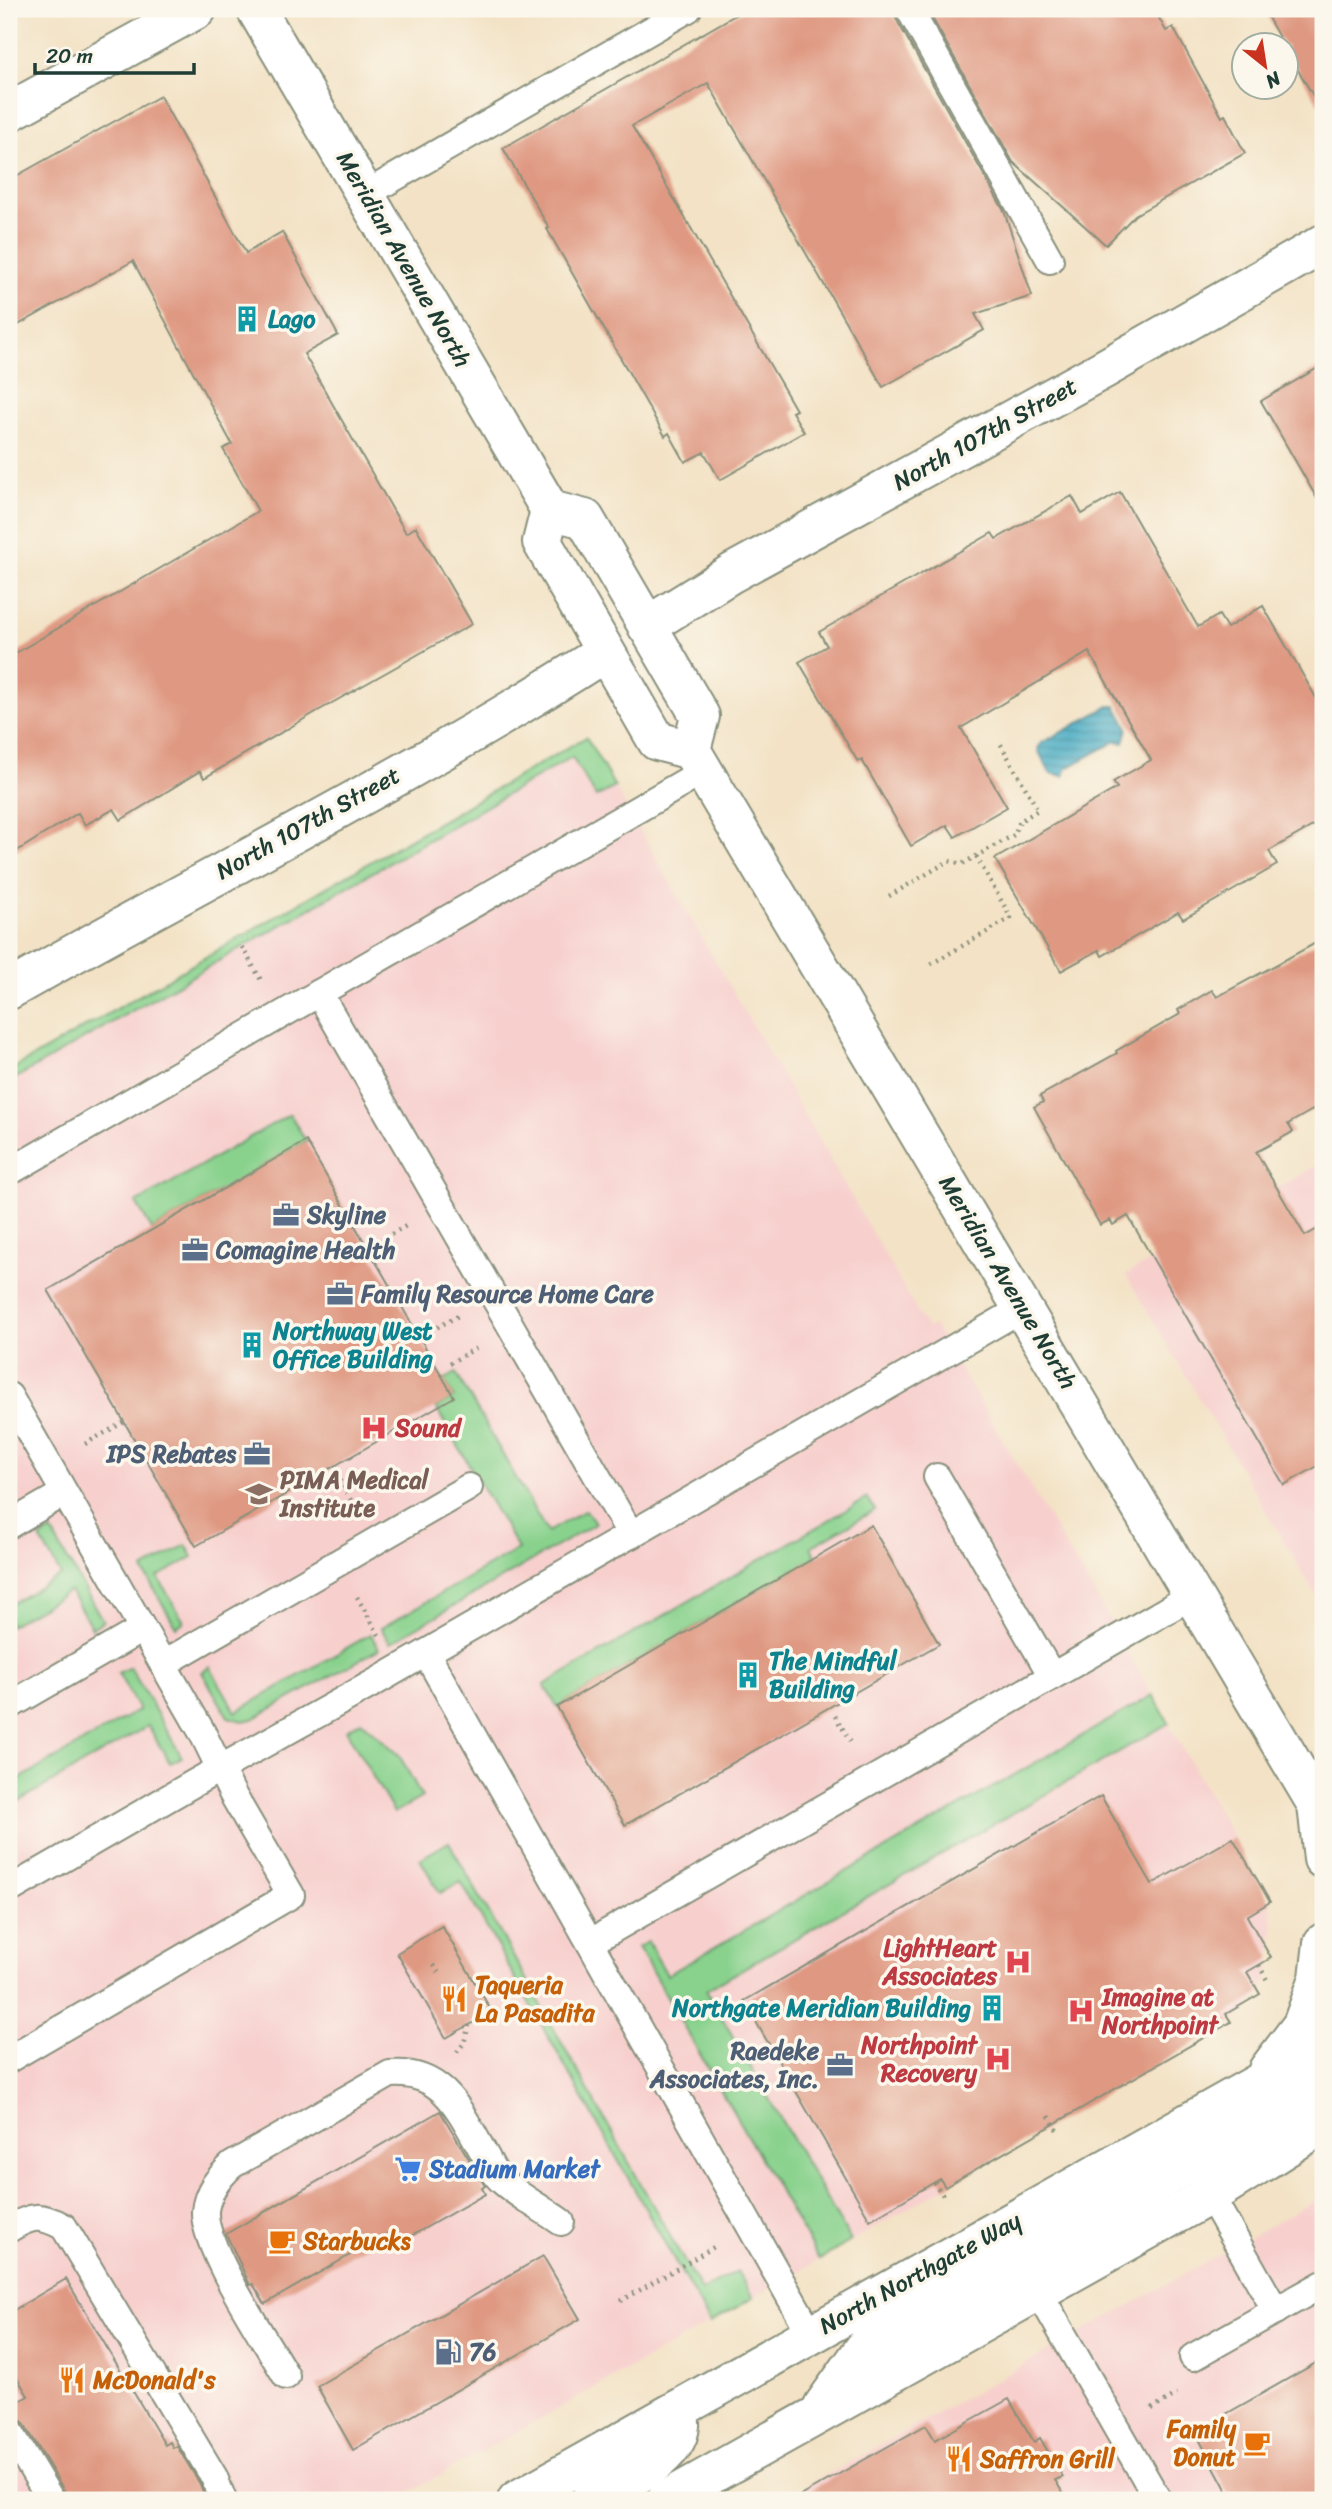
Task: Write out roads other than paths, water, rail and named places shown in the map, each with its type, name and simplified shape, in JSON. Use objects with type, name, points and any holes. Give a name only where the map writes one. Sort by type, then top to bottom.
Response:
[{"type":"street","points":[[9,112],[197,9]]},
{"type":"street","name":"Meridian Avenue North","points":[[256,9],[550,510]]},
{"type":"street","name":"North 107th Street","points":[[647,626],[732,573],[1104,369],[1323,244]]},
{"type":"street","points":[[550,510],[585,519],[647,626],[700,716],[698,760],[657,741],[542,542],[550,510]]},
{"type":"street","name":"North 107th Street","points":[[9,990],[404,770],[606,652]]},
{"type":"street","name":"Meridian Avenue North","points":[[698,760],[1320,1810]]},
{"type":"street","points":[[1320,1810],[1323,1859]]},
{"type":"street","points":[[1261,2080],[1301,2025],[1319,1978],[1323,1943]]},
{"type":"street","name":"North Northgate Way","points":[[517,2500],[1323,2047]]},
{"type":"street","points":[[815,2417],[866,2346],[1323,2085]]},
{"type":"street","points":[[682,2496],[815,2417],[1210,2195],[1323,2124]]},
{"type":"street","points":[[590,2500],[657,2463],[669,2451],[676,2440],[680,2425],[678,2410]]},
{"type":"lane","points":[[366,194],[688,9]]},
{"type":"lane","points":[[909,9],[1050,260]]},
{"type":"lane","points":[[9,1172],[319,993],[698,760]]},
{"type":"lane","points":[[319,993],[631,1535]]},
{"type":"lane","points":[[9,1890],[1023,1308]]},
{"type":"lane","points":[[9,1396],[202,1732],[291,1895],[9,2059]]},
{"type":"lane","points":[[937,1477],[1052,1676]]},
{"type":"lane","points":[[163,1664],[469,1487]]},
{"type":"lane","points":[[9,1525],[64,1493]]},
{"type":"lane","points":[[591,1942],[1192,1595]]},
{"type":"lane","points":[[9,1706],[142,1629]]},
{"type":"lane","points":[[426,1653],[811,2334]]},
{"type":"lane","points":[[286,2376],[210,2241],[205,2211],[209,2194],[218,2178],[232,2165],[390,2074],[408,2072],[441,2088],[455,2103],[499,2179],[561,2222]]},
{"type":"lane","points":[[1210,2195],[1276,2311]]},
{"type":"lane","points":[[9,2229],[26,2218],[45,2217],[64,2227],[214,2477],[223,2500]]},
{"type":"lane","points":[[1193,2357],[1323,2284]]},
{"type":"lane","points":[[1038,2291],[1158,2500]]},
{"type":"lane","points":[[9,2430],[51,2500]]},
{"type":"water","points":[[1109,706],[1116,706],[1128,728],[1124,743],[1116,741],[1067,768],[1064,776],[1050,773],[1038,750],[1040,744]]},
{"type":"place","name":"Lago","points":[[247,319]]},
{"type":"place","name":"Skyline","points":[[286,1215]]},
{"type":"place","name":"Comagine Health","points":[[195,1250]]},
{"type":"place","name":"Family Resource Home Care","points":[[340,1294]]},
{"type":"place","name":"Northway West Office Building","points":[[252,1345]]},
{"type":"place","name":"Sound","points":[[374,1428]]},
{"type":"place","name":"IPS Rebates","points":[[257,1454]]},
{"type":"place","name":"PIMA Medical Institute","points":[[259,1494]]},
{"type":"place","name":"The Mindful Building","points":[[748,1675]]},
{"type":"place","name":"LightHeart Associates","points":[[1018,1962]]},
{"type":"place","name":"Taqueria La Pasadita","points":[[454,1999]]},
{"type":"place","name":"Northgate Meridian Building","points":[[992,2008]]},
{"type":"place","name":"Imagine at Northpoint","points":[[1081,2011]]},
{"type":"place","name":"Northpoint Recovery","points":[[998,2059]]},
{"type":"place","name":"Raedeke Associates, Inc.","points":[[840,2065]]},
{"type":"place","name":"Stadium Market","points":[[408,2169]]},
{"type":"place","name":"Starbucks","points":[[282,2241]]},
{"type":"place","name":"76","points":[[448,2352]]},
{"type":"place","name":"McDonald's","points":[[72,2380]]},
{"type":"place","name":"Family Donut","points":[[1257,2443]]},
{"type":"place","name":"Saffron Grill","points":[[959,2459]]}]
